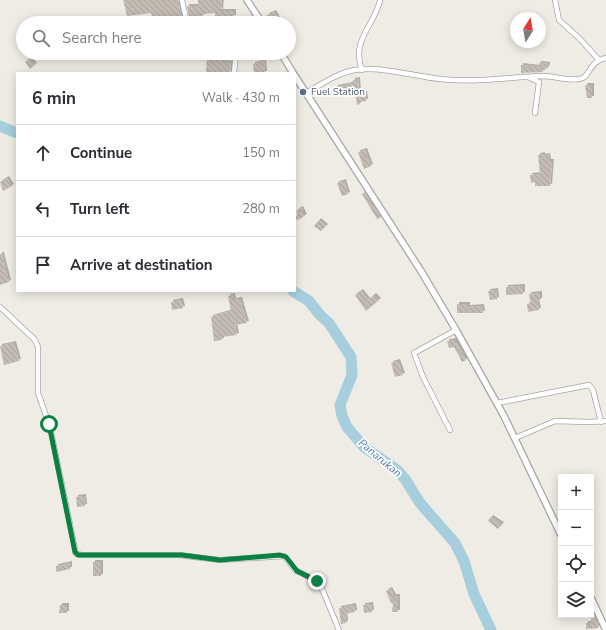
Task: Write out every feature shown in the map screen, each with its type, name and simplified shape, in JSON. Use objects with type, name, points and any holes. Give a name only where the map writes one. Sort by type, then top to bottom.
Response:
[{"type":"street","points":[[182,0],[185,16]]},
{"type":"street","points":[[247,0],[258,16]]},
{"type":"street","points":[[556,0],[559,20],[580,39],[599,60]]},
{"type":"street","points":[[362,70],[358,57],[359,46],[365,32],[374,18],[380,1]]},
{"type":"street","points":[[306,93],[337,76],[362,70],[392,72],[451,80],[515,79],[547,76],[580,79],[585,77],[594,62],[606,58]]},
{"type":"street","points":[[234,72],[235,60]]},
{"type":"street","points":[[285,60],[292,72]]},
{"type":"street","points":[[529,77],[539,82],[535,113]]},
{"type":"street","points":[[296,78],[421,271],[456,330],[515,438],[558,529]]},
{"type":"street","points":[[0,307],[35,340],[38,347],[38,393],[51,433],[76,554],[82,556],[182,555],[220,560],[284,556],[295,570],[314,578],[319,584],[339,630]]},
{"type":"street","points":[[450,430],[423,377],[414,353],[416,350],[456,330]]},
{"type":"street","points":[[497,403],[589,385],[593,390],[604,421],[555,421],[515,438]]},
{"type":"street","points":[[594,604],[606,630]]},
{"type":"building","points":[[123,0],[178,0],[181,16],[152,16],[151,13],[127,16]]},
{"type":"building","points":[[198,0],[222,0],[221,11],[234,11],[234,16],[215,16],[215,13],[202,14],[202,16],[189,16],[187,6],[198,6]]},
{"type":"building","points":[[274,12],[276,16],[268,16]]},
{"type":"building","points":[[31,60],[35,65],[30,69],[25,62]]},
{"type":"building","points":[[207,60],[224,60],[224,62],[231,63],[230,72],[206,72]]},
{"type":"building","points":[[264,61],[265,72],[254,72],[253,64]]},
{"type":"building","points":[[539,63],[548,64],[547,69],[543,68],[543,72],[521,73],[521,65],[538,67]]},
{"type":"building","points":[[358,79],[359,95],[365,93],[366,101],[360,102],[360,104],[357,105],[355,93],[337,96],[336,87],[353,83],[353,80]]},
{"type":"building","points":[[585,85],[592,85],[592,98],[587,98]]},
{"type":"building","points":[[365,150],[371,166],[364,169],[358,152]]},
{"type":"building","points":[[543,154],[543,156],[548,155],[549,161],[552,161],[550,186],[535,186],[535,182],[531,183],[530,175],[540,174],[538,155]]},
{"type":"building","points":[[7,178],[12,186],[3,191],[0,182]]},
{"type":"building","points":[[344,181],[348,194],[342,196],[337,183]]},
{"type":"building","points":[[365,192],[381,217],[377,219],[362,194]]},
{"type":"building","points":[[301,208],[305,216],[297,220],[296,216],[298,215],[296,211]]},
{"type":"building","points":[[319,220],[326,226],[321,231],[314,226]]},
{"type":"building","points":[[0,254],[2,254],[9,282],[0,285]]},
{"type":"building","points":[[523,286],[523,294],[506,295],[506,287]]},
{"type":"building","points":[[496,290],[497,299],[490,300],[488,291]]},
{"type":"building","points":[[361,291],[368,300],[374,295],[379,300],[366,311],[355,295]]},
{"type":"building","points":[[540,293],[540,300],[537,301],[539,310],[528,312],[527,304],[531,304],[529,294]]},
{"type":"building","points":[[233,295],[234,300],[240,299],[247,323],[235,325],[237,335],[222,337],[222,340],[214,341],[211,317],[231,311],[228,296]]},
{"type":"building","points":[[181,300],[183,308],[172,310],[171,302]]},
{"type":"building","points":[[457,304],[468,304],[468,307],[482,306],[483,313],[457,313]]},
{"type":"building","points":[[455,340],[466,360],[462,362],[454,347],[449,348],[447,341]]},
{"type":"building","points":[[14,343],[19,361],[4,365],[0,346]]},
{"type":"building","points":[[398,361],[403,375],[395,377],[391,363]]},
{"type":"building","points":[[84,496],[85,506],[77,507],[76,497]]},
{"type":"building","points":[[491,517],[502,524],[498,529],[488,521]]},
{"type":"building","points":[[93,562],[101,562],[101,576],[93,576]]},
{"type":"building","points":[[70,563],[70,569],[56,572],[56,566]]},
{"type":"building","points":[[390,589],[394,596],[398,596],[398,612],[392,612],[393,603],[391,603],[386,591]]},
{"type":"building","points":[[371,604],[372,612],[364,613],[363,605]]},
{"type":"building","points":[[60,605],[67,605],[67,613],[59,613]]},
{"type":"building","points":[[354,605],[355,612],[345,614],[346,623],[341,624],[339,608]]},
{"type":"building","points":[[594,615],[598,628],[586,629],[586,623],[591,623],[591,618],[594,618]]},
{"type":"waterway","name":"Panarukan","points":[[0,126],[16,133]]},
{"type":"waterway","name":"Panarukan","points":[[295,292],[309,301],[320,315],[329,323],[351,357],[352,375],[340,405],[342,416],[347,427],[364,447],[397,470],[405,479],[420,503],[455,543],[464,561],[474,594],[491,630]]},
{"type":"place","name":"Fuel Station","points":[[303,92]]},
{"type":"route","points":[[49,424],[75,552],[78,555],[182,555],[220,560],[280,555],[286,557],[289,563],[297,571],[314,578],[317,581]]}]
